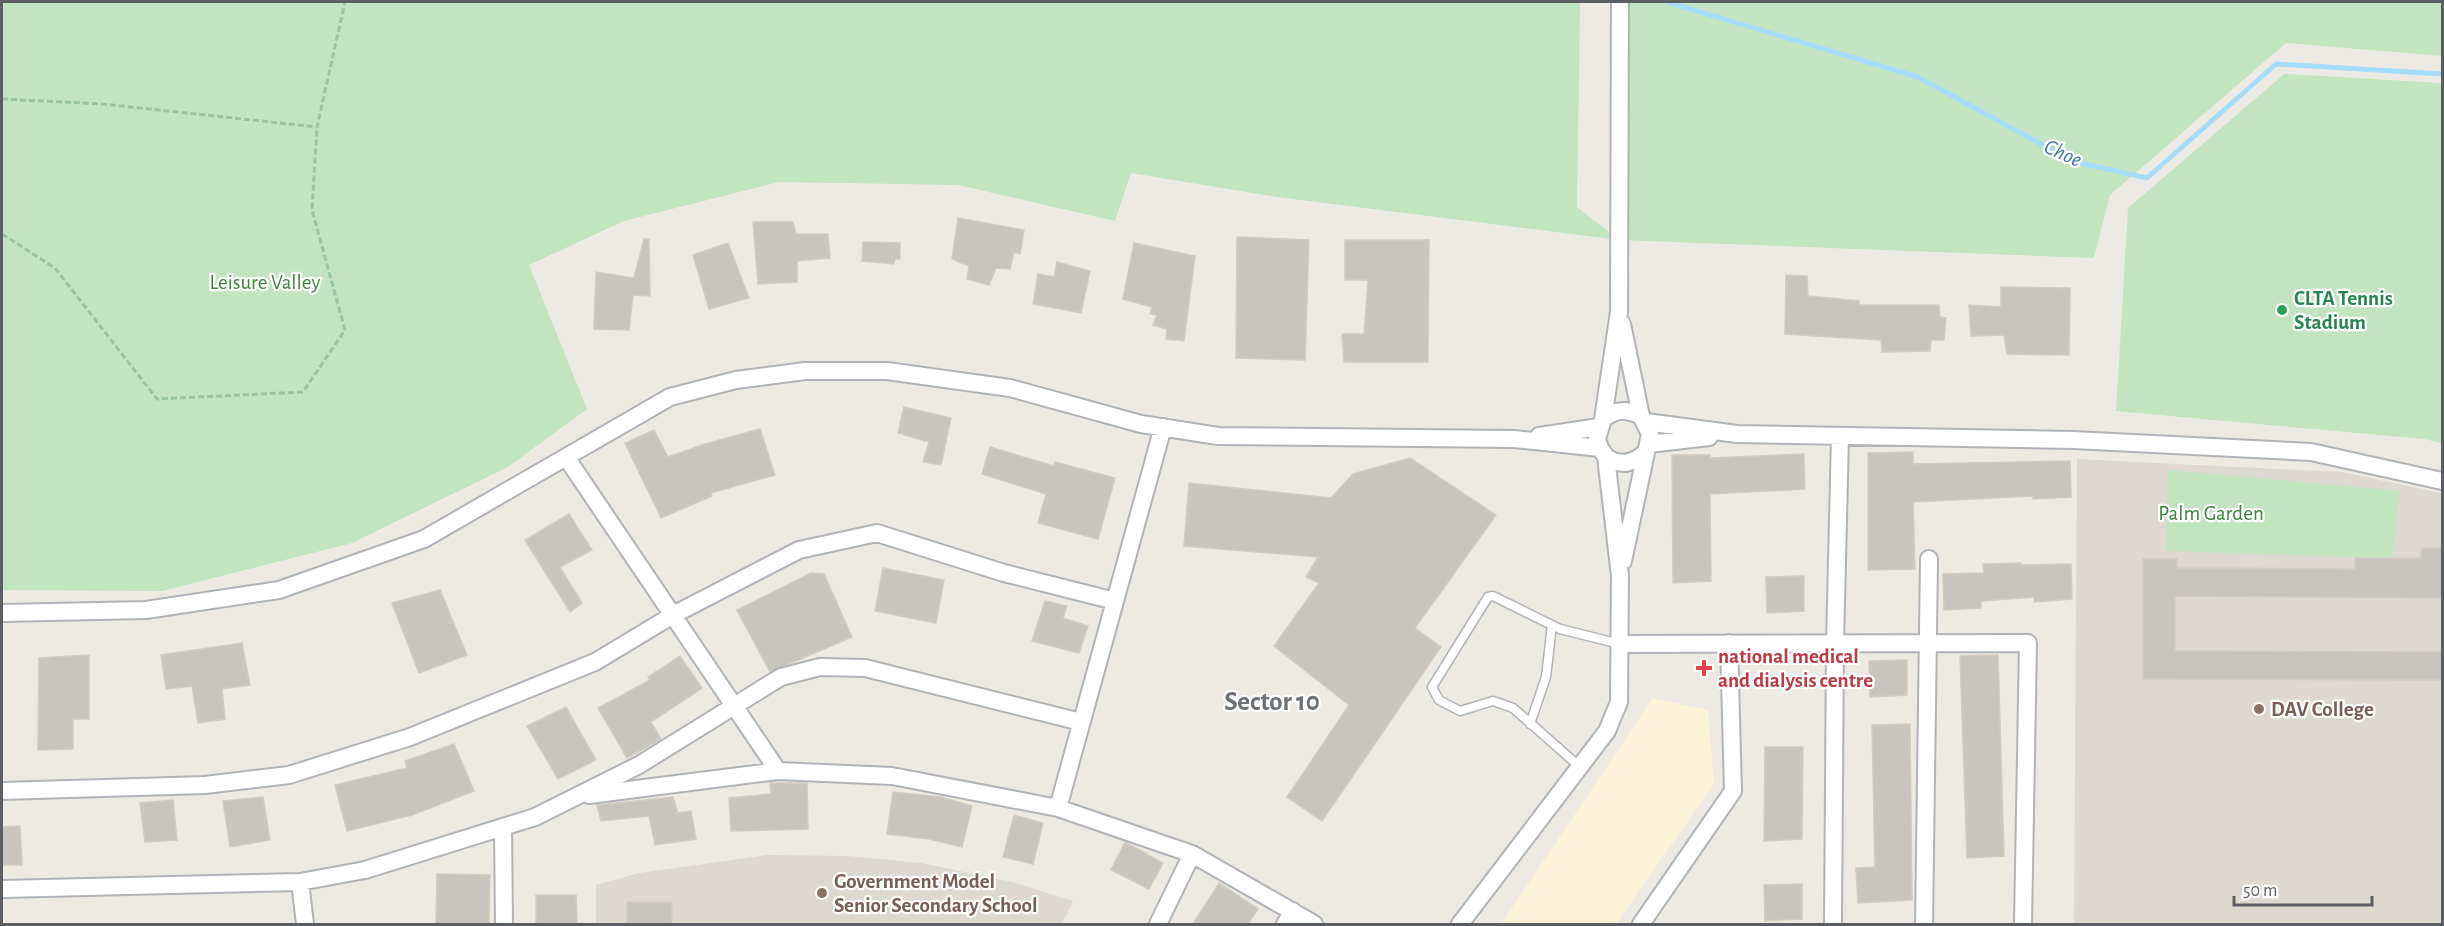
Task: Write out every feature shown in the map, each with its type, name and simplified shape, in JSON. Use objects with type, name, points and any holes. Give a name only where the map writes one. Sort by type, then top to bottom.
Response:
[{"type":"street","points":[[1460,924],[1607,731],[1619,702],[1620,576],[1603,453],[1597,439],[1619,312],[1620,2]]},
{"type":"street","points":[[1619,312],[1644,419],[1650,434],[1620,576]]},
{"type":"street","points":[[2,613],[146,610],[279,590],[424,539],[670,397],[736,380],[805,371],[887,371],[1010,388],[1141,424],[1218,436],[1514,439],[1603,453],[1615,462],[1626,463],[1637,459],[1646,449],[1737,434]]},
{"type":"street","points":[[1514,439],[1601,423],[1611,413],[1621,410],[1631,411],[1644,419],[1737,434],[2073,440],[2311,452],[2442,481]]},
{"type":"street","points":[[1058,808],[1163,427]]},
{"type":"street","points":[[1833,924],[1835,643],[1840,437]]},
{"type":"street","points":[[566,457],[778,771]]},
{"type":"street","points":[[2,792],[205,785],[289,776],[410,737],[595,662],[673,615],[799,550],[877,533],[1004,573],[1115,601]]},
{"type":"street","points":[[1924,924],[1929,559]]},
{"type":"street","points":[[1620,644],[2028,643],[2023,924]]},
{"type":"street","points":[[1641,924],[1733,791],[1729,644]]},
{"type":"street","points":[[2,889],[300,882],[365,870],[535,817],[639,765],[781,677],[820,667],[865,668],[1081,722]]},
{"type":"street","points":[[576,797],[778,771],[892,776],[1058,808],[1191,854],[1289,918],[1314,924]]},
{"type":"street","points":[[503,827],[504,924]]},
{"type":"street","points":[[1158,924],[1191,854]]},
{"type":"street","points":[[300,882],[305,924]]},
{"type":"lane","points":[[1580,767],[1518,712],[1492,701],[1460,711],[1439,700],[1432,687],[1488,597],[1493,596],[1552,625],[1620,644]]},
{"type":"lane","points":[[1530,724],[1546,677],[1552,625]]},
{"type":"path","points":[[2,234],[55,268],[158,399],[303,392],[345,330],[312,210],[317,127],[345,2]]},
{"type":"path","points":[[2,99],[103,104],[317,127]]},
{"type":"shaded area","name":"DAV College","points":[[2077,459],[2341,472],[2442,493],[2442,924],[2074,924]]},
{"type":"shaded area","points":[[1653,698],[1708,710],[1714,784],[1616,924],[1501,924]]},
{"type":"shaded area","name":"Government Model Senior Secondary School","points":[[767,855],[848,856],[921,863],[1012,882],[1073,901],[1062,924],[596,924],[596,885],[639,873]]},
{"type":"green space","name":"Leisure Valley","points":[[2,2],[1580,2],[1577,207],[1619,240],[1277,197],[1131,173],[1115,221],[958,185],[779,182],[624,221],[529,265],[587,409],[508,467],[352,543],[162,591],[2,590]]},
{"type":"green space","points":[[1630,2],[2442,2],[2442,56],[2286,43],[2110,195],[2094,258],[1619,240]]},
{"type":"green space","name":"CLTA Tennis Stadium","points":[[2284,74],[2442,83],[2442,443],[2424,439],[2116,411],[2128,208]]},
{"type":"green space","name":"Palm Garden","points":[[2168,470],[2400,491],[2392,558],[2166,551]]},
{"type":"building","points":[[958,218],[1024,230],[1020,254],[1014,252],[1010,269],[996,268],[989,285],[967,279],[969,266],[952,259]]},
{"type":"building","points":[[753,222],[793,222],[796,234],[828,234],[830,258],[797,261],[797,282],[758,284]]},
{"type":"building","points":[[1237,237],[1309,240],[1305,360],[1236,358]]},
{"type":"building","points":[[644,239],[649,239],[650,296],[633,295],[629,330],[594,329],[596,272],[634,278]]},
{"type":"building","points":[[1345,240],[1429,240],[1428,362],[1344,362],[1342,334],[1364,334],[1368,280],[1345,280]]},
{"type":"building","points":[[863,242],[900,243],[900,259],[895,259],[894,264],[862,261]]},
{"type":"building","points":[[728,243],[749,298],[709,309],[693,255]]},
{"type":"building","points":[[1134,243],[1195,256],[1184,341],[1166,339],[1167,329],[1153,325],[1157,315],[1150,314],[1152,307],[1123,299]]},
{"type":"building","points":[[1057,262],[1090,271],[1081,313],[1033,304],[1038,274],[1054,277]]},
{"type":"building","points":[[1786,275],[1807,276],[1808,296],[1859,301],[1859,305],[1939,305],[1940,317],[1946,318],[1944,340],[1931,340],[1930,351],[1882,352],[1881,340],[1785,334]]},
{"type":"building","points":[[2001,287],[2070,288],[2069,355],[2007,354],[2004,335],[1971,336],[1969,305],[2001,307]]},
{"type":"building","points":[[904,407],[951,418],[941,465],[923,462],[929,442],[898,433]]},
{"type":"building","points":[[760,429],[775,475],[711,493],[712,496],[661,518],[625,443],[654,430],[668,457]]},
{"type":"building","points":[[990,447],[1054,466],[1055,462],[1115,478],[1098,539],[1038,523],[1046,494],[982,474]]},
{"type":"building","points":[[1913,452],[1913,464],[2070,461],[2071,497],[2033,499],[2033,496],[1913,502],[1915,569],[1868,570],[1868,453]]},
{"type":"building","points":[[1804,454],[1805,489],[1710,494],[1711,581],[1673,583],[1672,455],[1710,455],[1710,458]]},
{"type":"building","points":[[1410,458],[1496,515],[1415,628],[1441,647],[1322,821],[1287,797],[1349,705],[1274,646],[1319,583],[1306,577],[1318,557],[1184,546],[1189,483],[1331,498],[1353,474]]},
{"type":"building","points":[[569,514],[592,550],[560,567],[582,603],[570,612],[525,540]]},
{"type":"building","points":[[2421,548],[2442,548],[2442,598],[2175,596],[2175,651],[2442,652],[2442,680],[2143,679],[2143,559],[2177,559],[2177,568],[2355,569],[2355,558],[2421,558]]},
{"type":"building","points":[[2021,563],[2021,565],[2071,564],[2072,599],[2034,602],[2034,597],[1981,601],[1981,608],[1944,610],[1943,574],[1984,573],[1983,564]]},
{"type":"building","points":[[883,568],[944,580],[936,623],[875,611]]},
{"type":"building","points":[[811,573],[824,574],[852,637],[770,672],[737,610]]},
{"type":"building","points":[[1804,576],[1804,611],[1767,613],[1766,577]]},
{"type":"building","points":[[440,590],[467,655],[419,673],[392,603]]},
{"type":"building","points":[[1045,601],[1067,606],[1063,618],[1088,626],[1079,653],[1032,641]]},
{"type":"building","points":[[242,643],[250,685],[222,689],[225,719],[198,723],[192,686],[166,689],[161,655]]},
{"type":"building","points":[[89,655],[89,719],[73,719],[73,749],[38,750],[39,658]]},
{"type":"building","points":[[1998,655],[2004,856],[1967,858],[1960,656]]},
{"type":"building","points":[[680,656],[702,688],[651,722],[661,739],[627,758],[598,708],[650,680],[648,677]]},
{"type":"building","points":[[1907,660],[1907,695],[1870,697],[1869,661]]},
{"type":"building","points":[[566,707],[596,760],[558,779],[527,726]]},
{"type":"building","points":[[1910,724],[1912,900],[1858,903],[1856,868],[1875,867],[1872,725]]},
{"type":"building","points":[[454,744],[474,791],[412,815],[347,831],[335,785],[407,768],[405,761]]},
{"type":"building","points":[[1765,747],[1803,747],[1802,839],[1764,841]]},
{"type":"building","points":[[770,783],[807,783],[808,829],[731,831],[729,798],[771,794]]},
{"type":"building","points":[[893,792],[941,797],[972,806],[962,847],[929,839],[887,834]]},
{"type":"building","points":[[263,797],[270,840],[230,847],[223,801]]},
{"type":"building","points":[[673,797],[678,813],[691,811],[696,839],[655,845],[649,816],[601,821],[597,805]]},
{"type":"building","points":[[173,800],[177,840],[145,842],[140,803]]},
{"type":"building","points":[[1014,815],[1043,823],[1033,864],[1003,857]]},
{"type":"building","points":[[20,826],[22,865],[2,865],[2,827]]},
{"type":"building","points":[[1125,842],[1163,863],[1149,889],[1111,870]]},
{"type":"building","points":[[437,874],[490,875],[489,924],[436,924]]},
{"type":"building","points":[[1219,883],[1258,909],[1248,924],[1193,924]]},
{"type":"building","points":[[1802,884],[1802,919],[1765,921],[1764,885]]},
{"type":"building","points":[[536,895],[576,895],[577,924],[536,924]]},
{"type":"building","points":[[627,902],[672,902],[672,924],[627,924]]},
{"type":"waterway","name":"Choe","points":[[1667,2],[1918,77],[2072,161],[2147,178],[2276,64],[2442,74]]},
{"type":"place","name":"CLTA Tennis Stadium","points":[[2282,310]]},
{"type":"place","name":"national medical and dialysis centre","points":[[1704,668]]},
{"type":"place","name":"DAV College","points":[[2259,709]]},
{"type":"place","name":"Government Model Senior Secondary School","points":[[822,893]]},
{"type":"district","name":"Sector 10","points":[[1272,701]]}]
